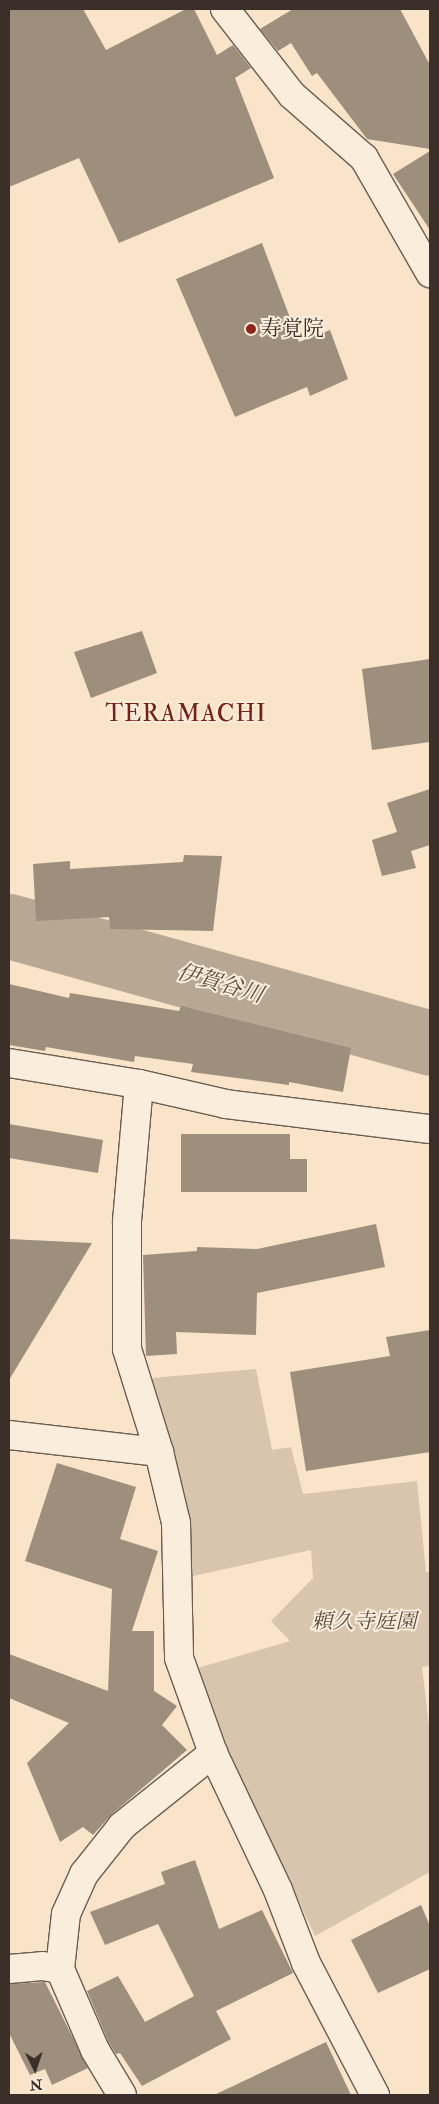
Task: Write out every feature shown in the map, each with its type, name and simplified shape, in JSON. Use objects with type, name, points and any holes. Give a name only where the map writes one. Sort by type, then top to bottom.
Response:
[{"type":"street","points":[[226,9],[292,95],[364,158],[430,273]]},
{"type":"street","points":[[9,1063],[138,1084],[226,1104],[430,1129]]},
{"type":"street","points":[[138,1084],[127,1222],[128,1348],[159,1452],[176,1523],[179,1658],[213,1753],[278,1890],[306,1963],[376,2095]]},
{"type":"street","points":[[9,1434],[159,1452]]},
{"type":"street","points":[[122,2095],[95,2050],[60,1969],[66,1914],[84,1874],[122,1826],[213,1753]]},
{"type":"street","points":[[9,1969],[42,1966],[60,1969]]},
{"type":"green space","name":"頼久寺庭園","points":[[256,1369],[272,1450],[291,1447],[303,1494],[417,1481],[426,1572],[430,1572],[430,1666],[422,1667],[430,1734],[430,1872],[315,1936],[191,1670],[290,1641],[271,1621],[313,1578],[311,1550],[184,1578],[152,1378]]},
{"type":"building","points":[[9,9],[83,9],[106,50],[186,9],[194,9],[217,55],[233,45],[251,68],[235,78],[274,178],[119,243],[79,158],[9,187]]},
{"type":"building","points":[[293,9],[400,9],[430,65],[430,149],[367,139],[317,73],[312,76],[291,43],[278,51],[260,29]]},
{"type":"building","points":[[430,151],[430,230],[393,174]]},
{"type":"building","points":[[262,243],[299,342],[330,330],[348,379],[310,396],[307,387],[235,417],[176,279]]},
{"type":"building","points":[[142,631],[157,673],[91,698],[74,652]]},
{"type":"building","points":[[430,659],[430,742],[372,750],[362,669]]},
{"type":"building","points":[[430,789],[430,845],[411,851],[416,868],[382,876],[372,840],[397,832],[387,803]]},
{"type":"building","points":[[184,855],[222,856],[213,931],[110,929],[109,917],[36,921],[33,864],[70,861],[70,869],[183,862]]},
{"type":"building","points":[[9,984],[69,998],[70,993],[179,1011],[181,1006],[351,1048],[343,1092],[289,1082],[289,1085],[191,1072],[193,1064],[135,1056],[134,1062],[46,1047],[45,1051],[9,1045]]},
{"type":"building","points":[[9,1124],[103,1140],[98,1173],[9,1158]]},
{"type":"building","points":[[181,1134],[290,1134],[290,1159],[307,1159],[307,1192],[181,1192]]},
{"type":"building","points":[[376,1224],[385,1267],[257,1293],[256,1335],[176,1332],[177,1354],[146,1356],[143,1255],[197,1251],[197,1247],[257,1249]]},
{"type":"building","points":[[9,1239],[92,1243],[9,1380]]},
{"type":"building","points":[[430,1330],[430,1452],[306,1471],[290,1372],[390,1356],[386,1337]]},
{"type":"building","points":[[57,1463],[136,1487],[120,1539],[158,1551],[132,1631],[154,1631],[154,1691],[177,1706],[162,1725],[187,1750],[112,1814],[93,1835],[83,1827],[60,1842],[27,1763],[69,1723],[9,1698],[9,1654],[108,1691],[112,1589],[25,1561]]},
{"type":"building","points":[[195,1860],[219,1929],[262,1910],[293,1973],[216,2011],[231,2039],[142,2086],[120,2053],[116,2054],[109,2043],[87,1991],[118,1976],[145,2022],[194,1996],[158,1924],[105,1945],[90,1912],[165,1884],[161,1872]]},
{"type":"building","points":[[421,1905],[430,1926],[430,1969],[378,1993],[351,1940]]},
{"type":"building","points":[[45,1982],[88,2068],[52,2085],[45,2069],[30,2075],[9,2033],[9,1984]]},
{"type":"building","points":[[326,2042],[351,2095],[214,2095]]},
{"type":"waterway","name":"伊賀谷川","points":[[9,926],[430,1043]]},
{"type":"place","name":"寿覚院","points":[[251,329]]},
{"type":"district","name":"TERAMACHI","points":[[186,714]]}]
